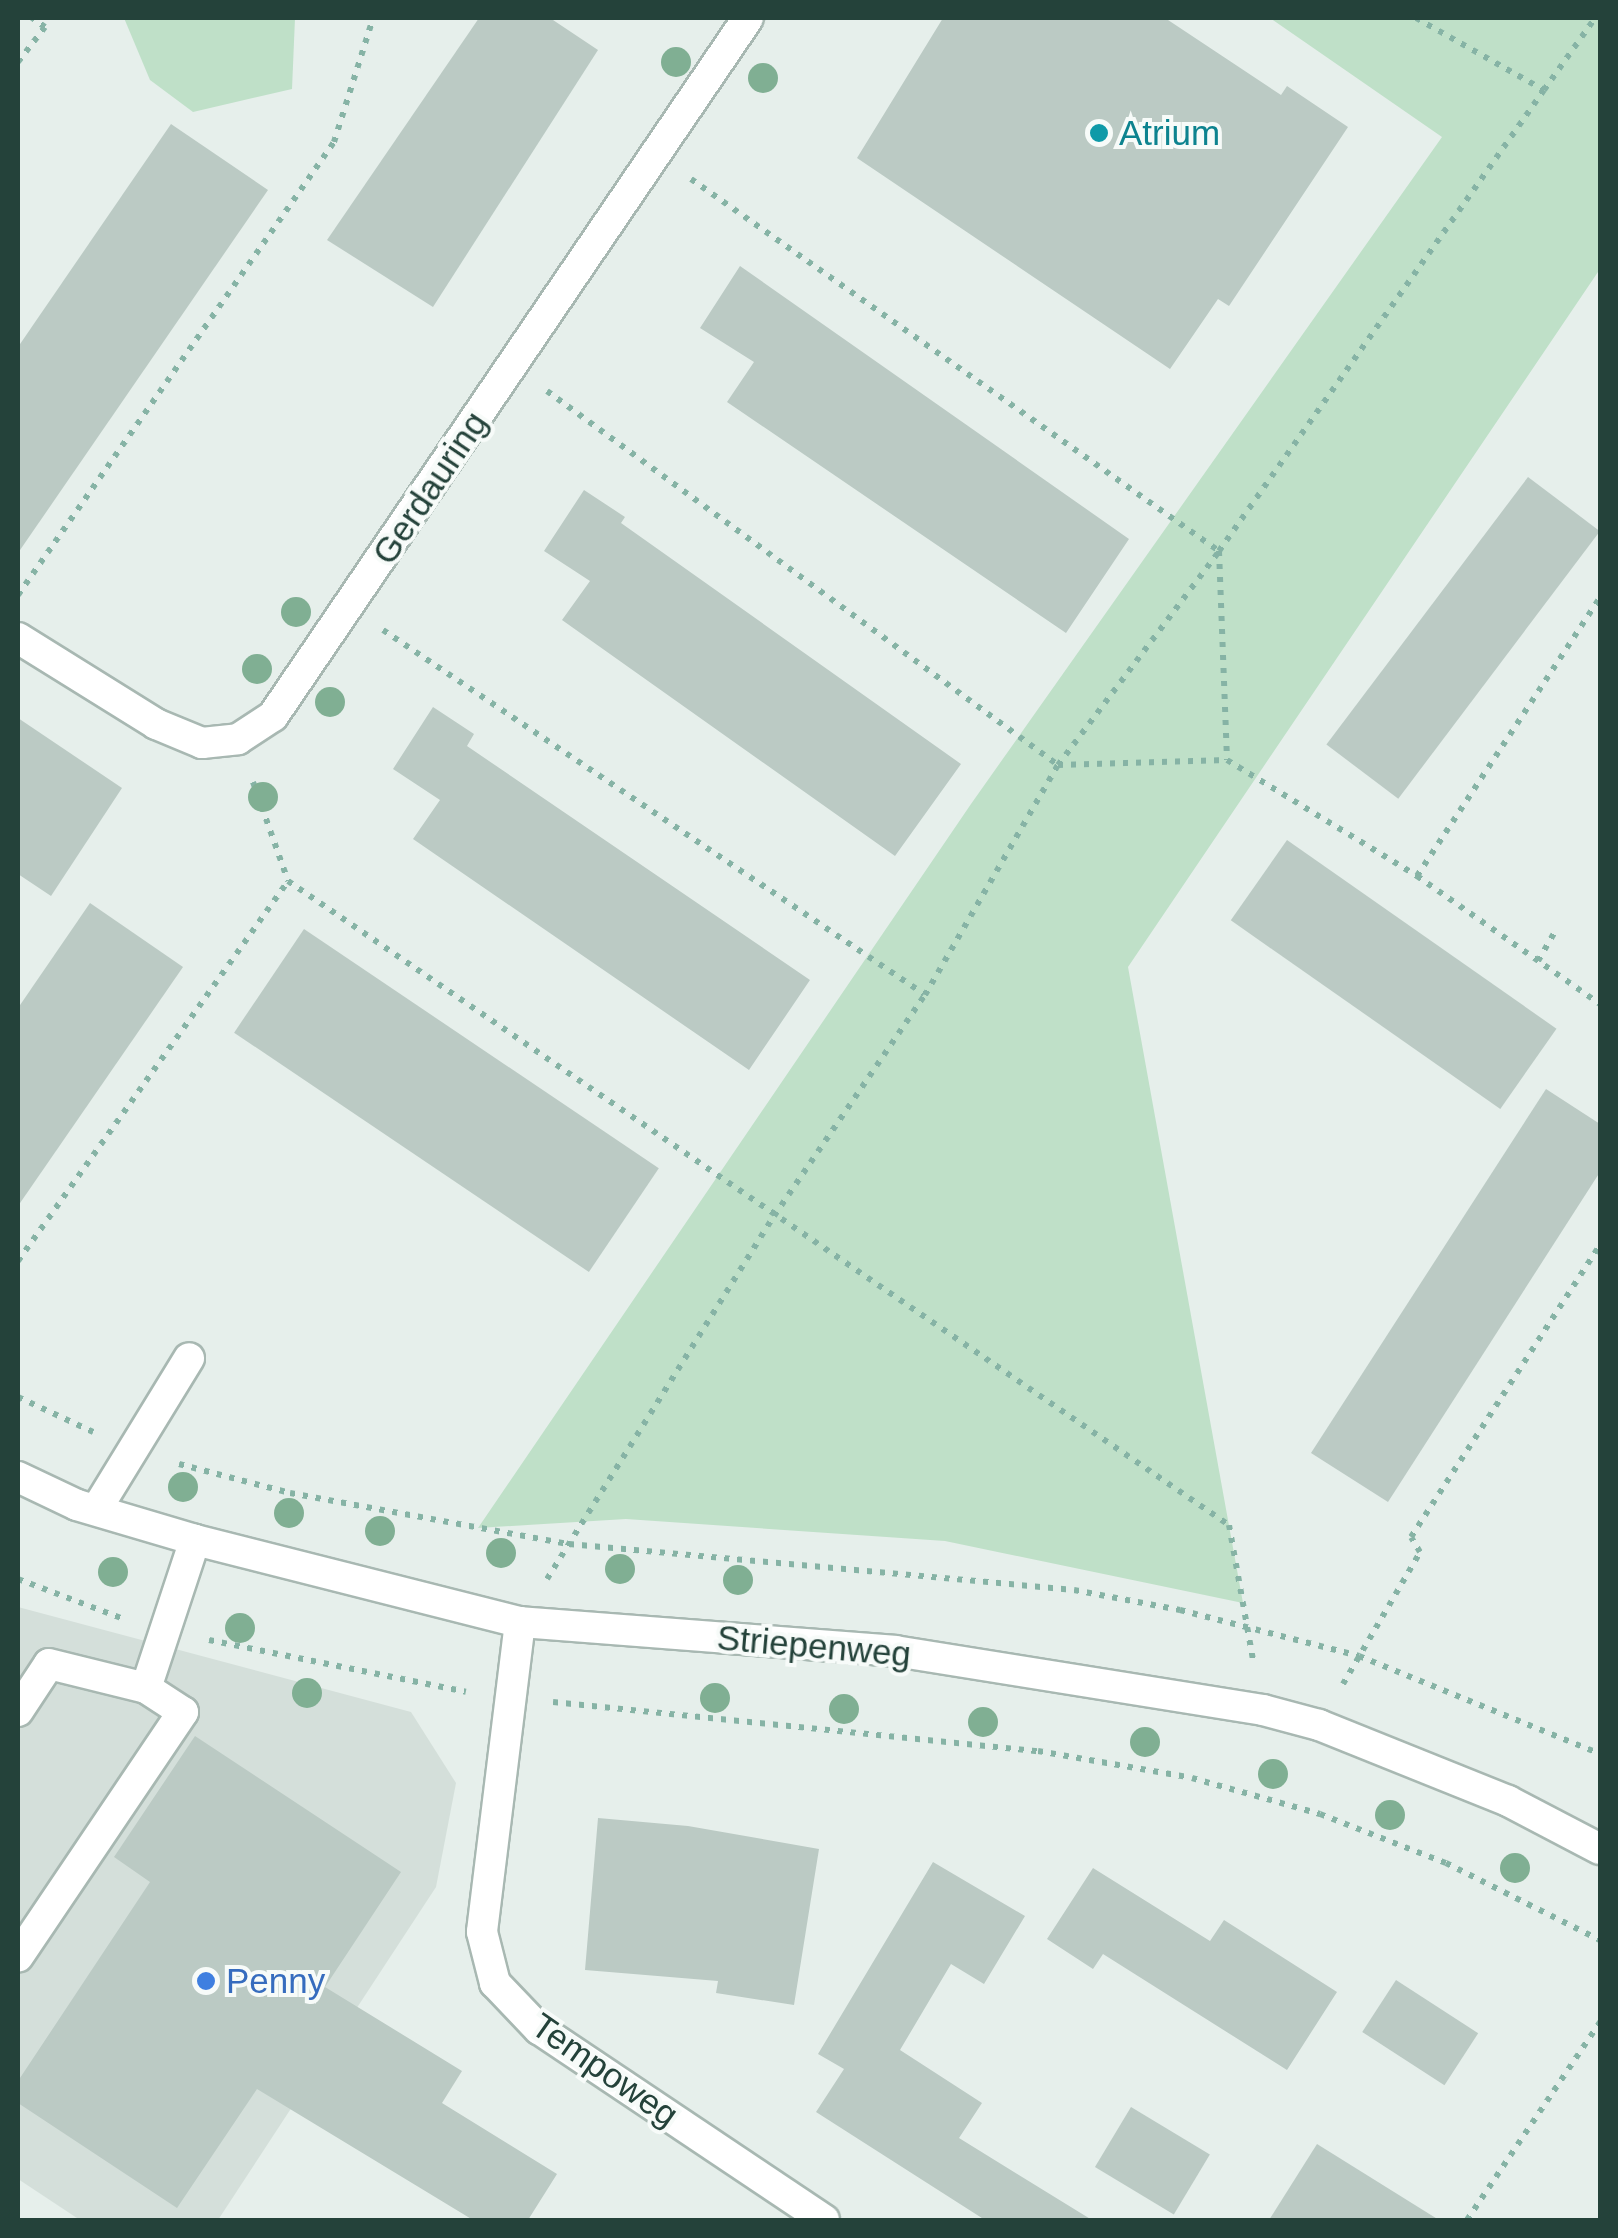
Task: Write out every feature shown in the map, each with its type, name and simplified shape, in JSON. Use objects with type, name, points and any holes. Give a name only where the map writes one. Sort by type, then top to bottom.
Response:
[{"type":"street","name":"Gerdauring","points":[[238,738],[273,716],[658,156],[748,18]]},
{"type":"street","points":[[18,638],[156,724],[202,742],[238,738]]},
{"type":"street","points":[[96,1510],[189,1358]]},
{"type":"street","name":"Striepenweg","points":[[18,1477],[96,1510],[195,1540],[520,1622],[895,1650],[1263,1710],[1319,1725],[1508,1801],[1600,1849]]},
{"type":"street","points":[[146,1688],[195,1540]]},
{"type":"street","name":"Tempoweg","points":[[520,1622],[482,1932],[496,1983],[539,2029],[824,2220]]},
{"type":"street","points":[[18,1711],[49,1664],[146,1688],[183,1712],[18,1957]]},
{"type":"path","points":[[32,18],[45,26]]},
{"type":"path","points":[[18,62],[51,18]]},
{"type":"path","points":[[18,596],[334,142],[373,18]]},
{"type":"path","points":[[1416,18],[1544,90]]},
{"type":"path","points":[[520,1622],[774,1216],[925,994],[1058,765],[1218,551],[1595,18]]},
{"type":"path","points":[[658,156],[1218,551]]},
{"type":"path","points":[[512,366],[1058,765],[1227,760],[1417,876],[1600,1004]]},
{"type":"path","points":[[1218,551],[1227,760]]},
{"type":"path","points":[[1417,876],[1600,597]]},
{"type":"path","points":[[349,607],[925,994]]},
{"type":"path","points":[[238,738],[288,881],[1229,1525],[1263,1710]]},
{"type":"path","points":[[18,1261],[288,881]]},
{"type":"path","points":[[1538,961],[1555,932]]},
{"type":"path","points":[[1319,1725],[1420,1552],[1410,1537],[1600,1245]]},
{"type":"path","points":[[18,1397],[132,1450],[290,1494],[569,1544],[1074,1590],[1247,1624],[1359,1656],[1600,1754]]},
{"type":"path","points":[[18,1579],[164,1631],[435,1688],[1038,1751],[1192,1778],[1320,1814],[1446,1863],[1600,1940]]},
{"type":"path","points":[[1468,2220],[1600,2022]]},
{"type":"shaded area","points":[[18,1607],[411,1712],[456,1783],[436,1887],[218,2220],[80,2220],[18,2179]]},
{"type":"green space","points":[[124,18],[295,18],[292,89],[193,112],[150,80]]},
{"type":"green space","points":[[1270,18],[1600,18],[1600,269],[1128,967],[1243,1603],[945,1541],[626,1519],[478,1528],[971,804],[1442,137]]},
{"type":"building","points":[[479,18],[550,18],[598,50],[433,307],[327,240]]},
{"type":"building","points":[[943,18],[1165,18],[1281,95],[1287,86],[1348,127],[1229,306],[1218,299],[1170,369],[857,158]]},
{"type":"building","points":[[171,124],[268,190],[18,553],[18,347]]},
{"type":"building","points":[[740,266],[1129,539],[1066,633],[727,402],[754,362],[700,328]]},
{"type":"building","points":[[1528,477],[1600,531],[1398,799],[1326,745]]},
{"type":"building","points":[[584,490],[625,517],[621,523],[961,764],[895,856],[562,620],[590,581],[544,551]]},
{"type":"building","points":[[433,707],[474,734],[467,746],[810,980],[749,1070],[413,839],[440,800],[393,769]]},
{"type":"building","points":[[18,718],[122,788],[51,896],[18,874]]},
{"type":"building","points":[[1287,840],[1557,1029],[1500,1109],[1231,920]]},
{"type":"building","points":[[90,903],[183,967],[18,1206],[18,1008]]},
{"type":"building","points":[[304,929],[659,1168],[589,1272],[234,1033]]},
{"type":"building","points":[[1546,1089],[1600,1124],[1600,1172],[1388,1502],[1311,1453]]},
{"type":"building","name":"Penny","points":[[195,1736],[401,1872],[325,1987],[462,2071],[442,2103],[557,2174],[528,2220],[473,2220],[257,2089],[177,2208],[18,2103],[18,2081],[150,1882],[114,1857]]},
{"type":"building","points":[[598,1818],[688,1826],[819,1849],[794,2005],[716,1993],[718,1981],[585,1970]]},
{"type":"building","points":[[933,1862],[1025,1916],[984,1984],[951,1964],[900,2050],[982,2103],[959,2138],[1092,2220],[985,2220],[816,2112],[844,2069],[818,2054]]},
{"type":"building","points":[[1093,1868],[1210,1941],[1224,1920],[1337,1992],[1287,2070],[1103,1954],[1093,1969],[1047,1939]]},
{"type":"building","points":[[1396,1980],[1478,2033],[1444,2085],[1362,2032]]},
{"type":"building","points":[[1131,2107],[1210,2154],[1174,2214],[1095,2167]]},
{"type":"building","points":[[1317,2144],[1439,2220],[1269,2220]]},
{"type":"place","name":"Atrium","points":[[1099,133]]},
{"type":"place","name":"Penny","points":[[206,1981]]}]
